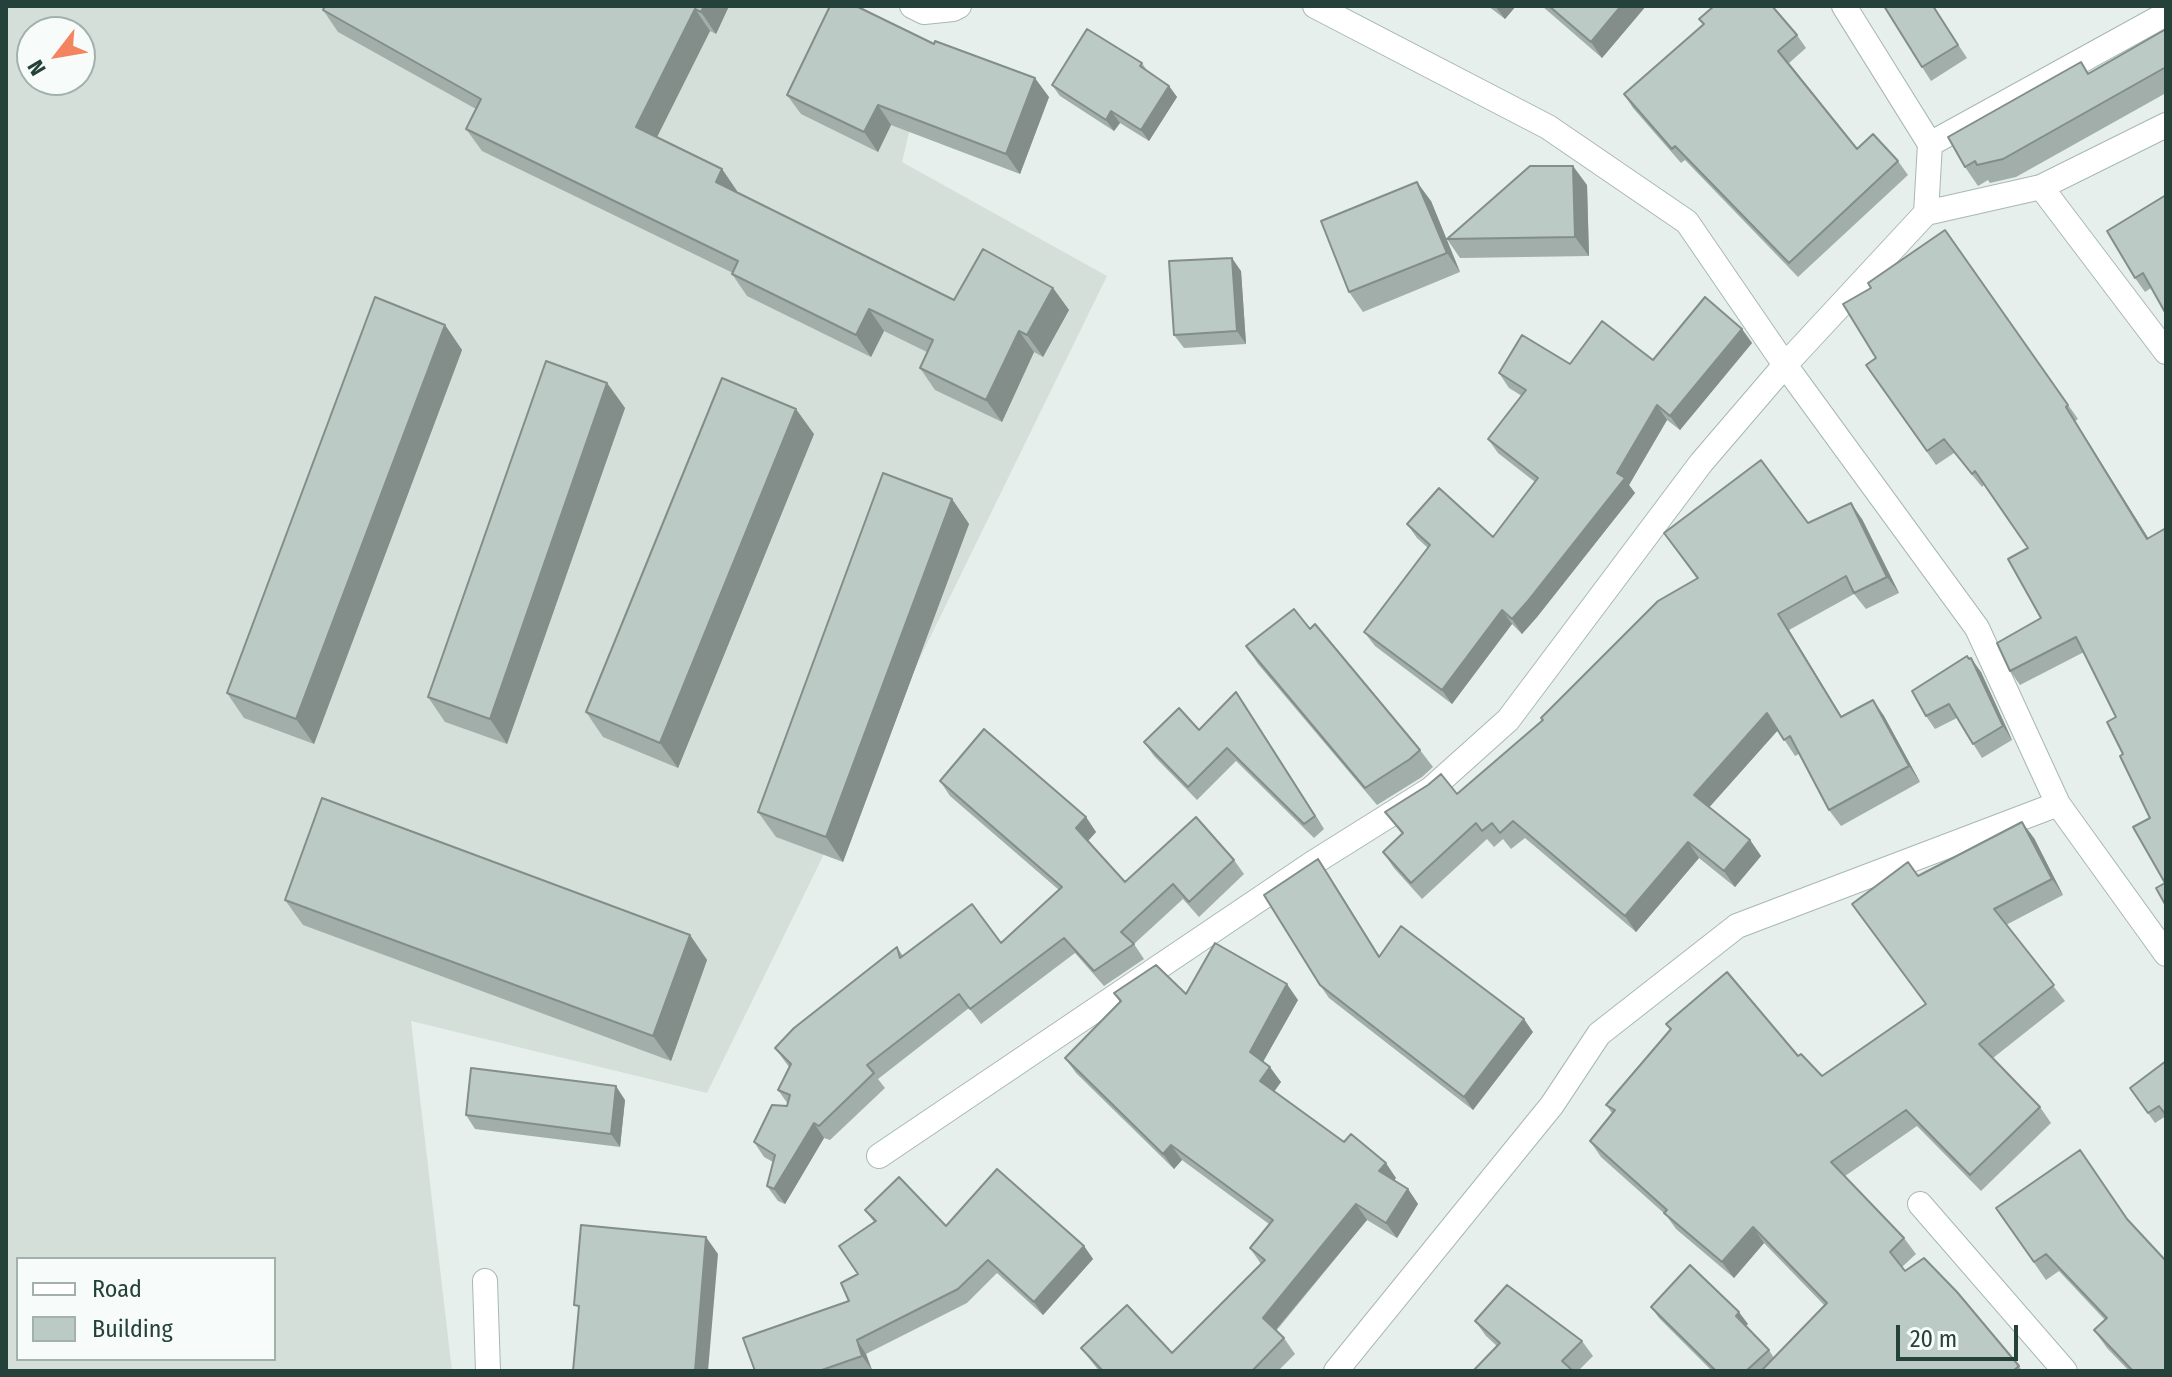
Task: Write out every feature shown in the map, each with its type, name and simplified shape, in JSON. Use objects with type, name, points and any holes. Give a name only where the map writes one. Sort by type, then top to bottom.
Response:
[{"type":"street","points":[[912,6],[924,12],[959,6]]},
{"type":"street","points":[[1315,6],[1548,127],[1687,222],[1785,365],[1977,628],[2058,804],[2166,954]]},
{"type":"street","points":[[1844,6],[1930,144],[1926,213]]},
{"type":"street","points":[[1930,144],[2166,14]]},
{"type":"street","points":[[879,1156],[1313,863],[1431,789],[1508,720],[1701,463],[1785,365],[1926,213],[2041,187],[2166,125]]},
{"type":"street","points":[[2041,187],[2166,352]]},
{"type":"street","points":[[1336,1371],[1552,1105],[1599,1034],[1737,926],[2058,804]]},
{"type":"street","points":[[1920,1204],[2065,1371]]},
{"type":"street","points":[[485,1281],[488,1371]]},
{"type":"shaded area","points":[[6,6],[852,6],[930,45],[902,162],[1107,276],[707,1093],[411,1021],[452,1371],[6,1371]]},
{"type":"building","points":[[325,6],[704,6],[701,12],[695,9],[636,127],[722,169],[716,182],[954,300],[983,249],[1053,288],[1027,335],[1019,331],[986,400],[920,368],[933,340],[869,309],[856,335],[732,274],[738,261],[466,129],[481,99],[323,10]]},
{"type":"building","points":[[830,6],[856,6],[934,44],[935,41],[1035,78],[1006,154],[878,105],[864,132],[787,95]]},
{"type":"building","points":[[1549,6],[1621,6],[1591,42]]},
{"type":"building","points":[[1714,6],[1772,6],[1797,35],[1778,51],[1857,149],[1873,134],[1898,161],[1789,263],[1675,146],[1672,149],[1624,94],[1704,24],[1699,19]]},
{"type":"building","points":[[1884,6],[1933,6],[1958,45],[1922,67]]},
{"type":"building","points":[[1087,29],[1142,63],[1140,66],[1169,86],[1141,130],[1111,111],[1106,120],[1052,85]]},
{"type":"building","points":[[2166,29],[2166,67],[2003,159],[1977,165],[1975,161],[1965,167],[1948,137],[2081,62],[2088,74]]},
{"type":"building","points":[[1530,166],[1573,166],[1575,237],[1447,239]]},
{"type":"building","points":[[1417,182],[1447,253],[1349,292],[1321,221]]},
{"type":"building","points":[[2166,195],[2166,314],[2143,273],[2135,278],[2107,231]]},
{"type":"building","points":[[1945,230],[2068,405],[2066,407],[2147,539],[2166,528],[2166,906],[2156,888],[2165,883],[2133,827],[2150,818],[2107,722],[2116,717],[2076,637],[2010,671],[1997,643],[2041,618],[2008,559],[2028,548],[1975,471],[1972,474],[1944,439],[1927,451],[1866,365],[1876,358],[1843,304],[1871,288],[1868,283]]},
{"type":"building","points":[[1232,258],[1237,331],[1174,335],[1169,261]]},
{"type":"building","points":[[375,297],[445,325],[296,719],[227,693]]},
{"type":"building","points":[[1705,297],[1742,329],[1670,416],[1657,405],[1617,473],[1625,478],[1512,619],[1502,610],[1442,690],[1364,632],[1430,545],[1407,524],[1439,488],[1493,537],[1538,478],[1488,439],[1526,390],[1499,373],[1522,335],[1570,364],[1602,321],[1653,360]]},
{"type":"building","points":[[546,361],[607,383],[490,719],[428,697]]},
{"type":"building","points":[[722,378],[796,409],[660,743],[586,712]]},
{"type":"building","points":[[1761,460],[1808,523],[1851,503],[1887,577],[1854,593],[1846,576],[1778,614],[1841,717],[1873,700],[1909,766],[1829,810],[1790,736],[1784,740],[1767,713],[1694,795],[1750,840],[1724,871],[1688,842],[1625,916],[1513,821],[1500,833],[1492,823],[1482,831],[1476,823],[1411,883],[1383,852],[1403,833],[1385,812],[1441,774],[1457,794],[1543,720],[1541,718],[1658,601],[1698,578],[1664,533]]},
{"type":"building","points":[[883,473],[952,499],[826,837],[758,812]]},
{"type":"building","points":[[1294,609],[1310,629],[1315,624],[1420,750],[1365,788],[1246,646]]},
{"type":"building","points":[[1967,656],[1971,658],[2003,726],[1973,744],[1949,704],[1926,716],[1912,691]]},
{"type":"building","points":[[1236,692],[1315,816],[1304,824],[1227,748],[1188,787],[1144,742],[1179,708],[1199,730]]},
{"type":"building","points":[[984,729],[1086,817],[1076,828],[1125,882],[1196,817],[1234,860],[1189,902],[1173,884],[1121,932],[1134,944],[1094,971],[1064,938],[970,1009],[959,994],[867,1065],[874,1073],[819,1126],[814,1123],[774,1189],[767,1186],[775,1155],[754,1142],[772,1105],[787,1106],[790,1095],[778,1090],[791,1064],[775,1048],[794,1028],[897,947],[900,958],[972,904],[1001,943],[1062,887],[940,781]]},
{"type":"building","points":[[322,798],[690,935],[653,1036],[285,900]]},
{"type":"building","points":[[2022,822],[2052,879],[1994,909],[2054,985],[1979,1044],[2040,1107],[1970,1175],[1906,1110],[1831,1162],[1904,1238],[1890,1252],[1905,1271],[1924,1258],[2019,1366],[2013,1371],[1761,1371],[1827,1303],[1753,1227],[1722,1262],[1664,1213],[1667,1210],[1590,1141],[1615,1110],[1606,1105],[1671,1029],[1666,1024],[1727,972],[1798,1056],[1801,1054],[1822,1076],[1926,1004],[1852,904],[1908,862],[1918,876]]},
{"type":"building","points":[[1318,859],[1379,957],[1401,926],[1524,1019],[1464,1097],[1320,985],[1264,895]]},
{"type":"building","points":[[1215,943],[1287,984],[1250,1052],[1270,1067],[1260,1081],[1344,1142],[1351,1134],[1386,1163],[1379,1171],[1408,1189],[1386,1223],[1356,1204],[1263,1318],[1284,1338],[1252,1371],[1103,1371],[1081,1348],[1127,1305],[1172,1353],[1265,1260],[1250,1248],[1273,1220],[1171,1145],[1163,1154],[1065,1058],[1121,1001],[1114,993],[1156,965],[1186,994]]},
{"type":"building","points":[[2166,1061],[2166,1115],[2159,1106],[2148,1113],[2130,1088]]},
{"type":"building","points":[[471,1068],[616,1086],[611,1134],[466,1115]]},
{"type":"building","points":[[2080,1150],[2127,1219],[2166,1261],[2166,1371],[2133,1371],[2094,1330],[2107,1318],[2046,1254],[2034,1262],[1996,1208]]},
{"type":"building","points":[[997,1169],[1084,1246],[1034,1302],[988,1260],[958,1289],[857,1340],[862,1356],[819,1371],[755,1371],[743,1338],[849,1301],[841,1283],[858,1274],[839,1246],[876,1221],[865,1210],[899,1177],[946,1226]]},
{"type":"building","points":[[581,1225],[706,1237],[695,1371],[573,1371],[579,1306],[574,1305]]},
{"type":"building","points":[[1690,1265],[1739,1312],[1736,1316],[1769,1350],[1746,1371],[1716,1371],[1651,1307]]},
{"type":"building","points":[[1507,1285],[1582,1341],[1562,1361],[1573,1371],[1473,1371],[1500,1343],[1475,1321]]}]
